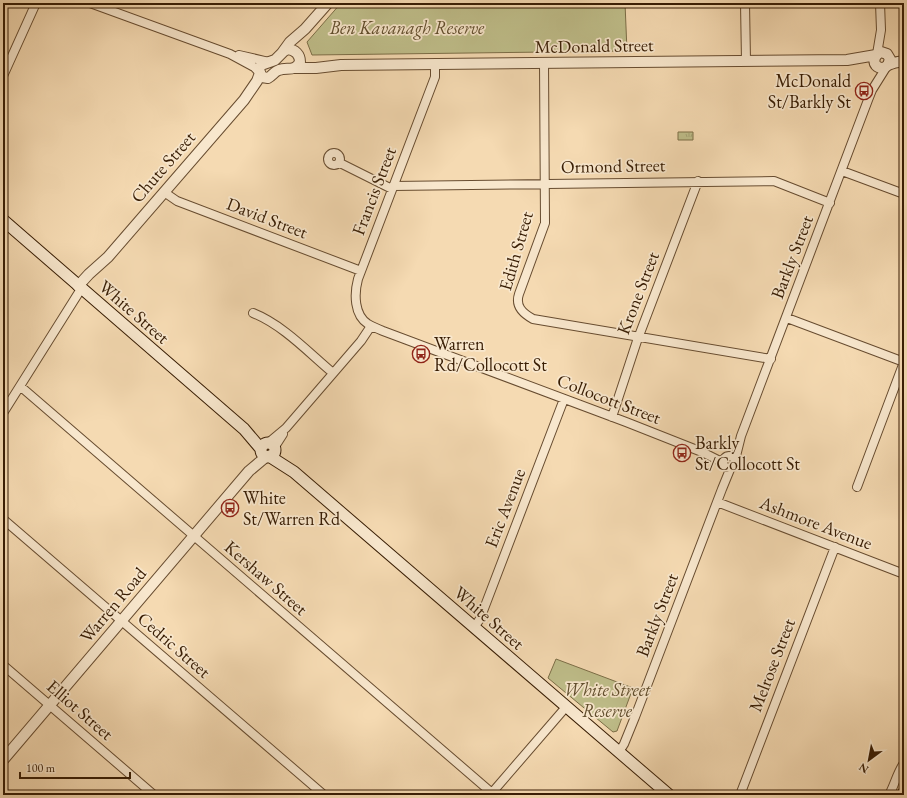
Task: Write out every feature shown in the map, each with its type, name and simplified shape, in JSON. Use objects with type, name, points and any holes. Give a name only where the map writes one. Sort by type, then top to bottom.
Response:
[{"type":"main road","name":"White Street","points":[[3,220],[666,794]]},
{"type":"street","points":[[3,76],[36,3]]},
{"type":"street","points":[[90,3],[230,54],[252,66],[265,78],[272,75]]},
{"type":"street","points":[[230,54],[270,62],[276,60],[294,38],[305,29],[328,3]]},
{"type":"street","points":[[745,3],[746,61]]},
{"type":"street","name":"Barkly Street","points":[[872,90],[880,30],[880,3]]},
{"type":"street","points":[[295,68],[299,63],[298,44],[305,29]]},
{"type":"street","name":"Barkly Street","points":[[619,752],[625,742],[635,717],[722,489],[728,461],[742,436],[872,90],[888,60],[880,30]]},
{"type":"street","name":"McDonald Street","points":[[282,53],[290,49],[308,61],[341,65]]},
{"type":"street","points":[[888,60],[883,52],[876,59],[881,68],[888,60],[904,57]]},
{"type":"street","name":"McDonald Street","points":[[272,75],[279,70],[341,65],[876,59]]},
{"type":"street","points":[[888,60],[904,61]]},
{"type":"street","name":"Chute Street","points":[[3,413],[89,274],[108,257],[244,100],[257,81],[261,65],[270,62]]},
{"type":"street","name":"Edith Street","points":[[544,63],[545,223],[517,298],[519,308],[533,319],[771,359]]},
{"type":"street","name":"Francis Street","points":[[371,326],[363,319],[357,306],[356,288],[392,187],[435,77],[435,64]]},
{"type":"street","name":"Chute Street","points":[[244,100],[272,75]]},
{"type":"street","points":[[340,163],[392,187]]},
{"type":"street","points":[[842,171],[904,194]]},
{"type":"street","name":"Krone Street","points":[[612,417],[639,337],[698,181]]},
{"type":"street","name":"Ormond Street","points":[[392,187],[545,183],[774,181],[830,203]]},
{"type":"street","name":"David Street","points":[[164,192],[177,201],[361,271]]},
{"type":"street","points":[[253,313],[263,317],[273,324],[334,373]]},
{"type":"street","points":[[787,318],[904,362],[857,487]]},
{"type":"street","name":"Warren Road","points":[[3,760],[334,373],[361,341],[371,326]]},
{"type":"street","name":"Collocott Street","points":[[371,326],[728,461]]},
{"type":"street","name":"Kershaw Street","points":[[20,386],[491,794]]},
{"type":"street","name":"Eric Avenue","points":[[474,628],[480,619],[564,399]]},
{"type":"street","name":"Ashmore Avenue","points":[[717,502],[904,574]]},
{"type":"street","name":"Cedric Street","points":[[3,518],[324,795]]},
{"type":"street","name":"Melrose Street","points":[[740,795],[834,547]]},
{"type":"street","name":"Elliot Street","points":[[3,665],[154,795]]},
{"type":"street","points":[[491,794],[566,707]]},
{"type":"street","points":[[889,795],[894,786],[895,778],[904,763]]},
{"type":"green space","name":"Ben Kavanagh Reserve","points":[[341,3],[625,3],[627,51],[312,55],[307,42]]},
{"type":"green space","points":[[678,132],[693,132],[693,140],[678,140]]},
{"type":"green space","name":"White Street Reserve","points":[[556,659],[633,688],[617,731],[613,732],[548,678]]},
{"type":"place","name":"McDonald St/Barkly St","points":[[864,91]]},
{"type":"place","name":"Warren Rd/Collocott St","points":[[421,354]]},
{"type":"place","name":"Barkly St/Collocott St","points":[[682,453]]},
{"type":"place","name":"White St/Warren Rd","points":[[230,508]]}]
